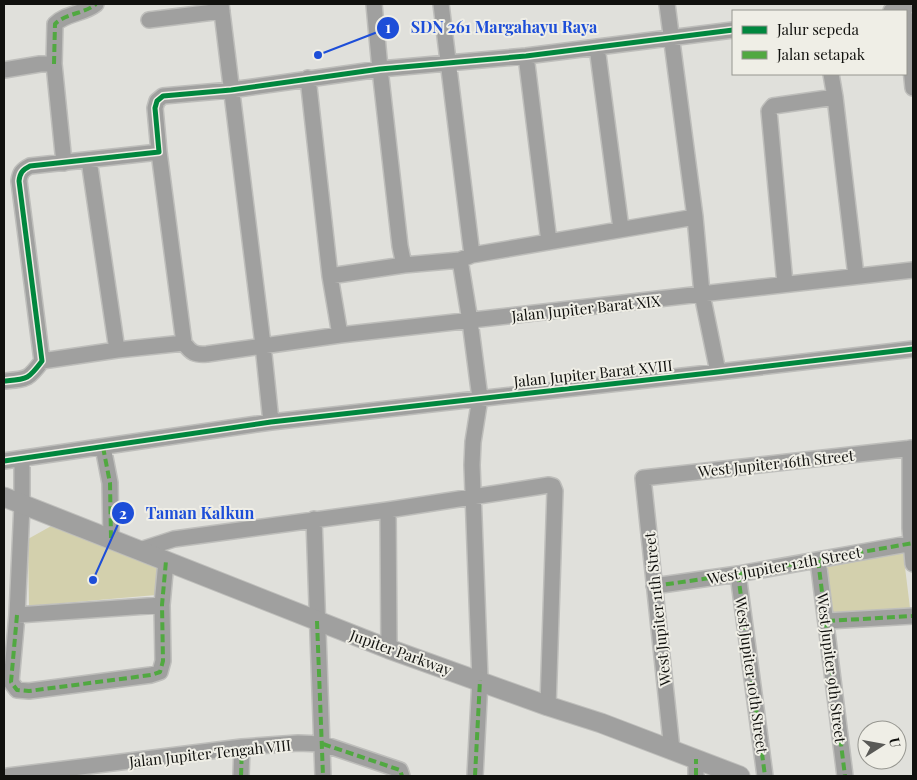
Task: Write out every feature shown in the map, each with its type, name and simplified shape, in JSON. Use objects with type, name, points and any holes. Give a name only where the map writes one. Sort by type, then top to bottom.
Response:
[{"type":"street","points":[[64,163],[54,64],[55,24],[96,4]]},
{"type":"street","points":[[374,4],[400,246],[404,265]]},
{"type":"street","points":[[441,4],[466,258],[475,398],[472,465],[480,680],[475,776]]},
{"type":"street","points":[[667,4],[695,217],[702,294],[718,372]]},
{"type":"street","points":[[149,20],[222,7],[263,346],[270,422]]},
{"type":"street","points":[[42,360],[184,343],[159,152],[156,108],[158,101],[163,96],[231,90],[380,69],[526,56],[732,30]]},
{"type":"street","points":[[597,46],[621,229]]},
{"type":"street","points":[[907,46],[913,88]]},
{"type":"street","points":[[526,56],[549,242]]},
{"type":"street","points":[[4,70],[40,64],[54,64]]},
{"type":"street","points":[[831,75],[856,276]]},
{"type":"street","points":[[308,78],[330,276],[340,335]]},
{"type":"street","points":[[786,284],[769,111],[773,106],[835,97]]},
{"type":"street","points":[[4,381],[27,378],[32,375],[42,360],[19,181],[20,173],[30,166],[159,152]]},
{"type":"street","points":[[89,160],[117,350]]},
{"type":"street","points":[[330,276],[466,258],[695,217]]},
{"type":"street","name":"Jalan Jupiter Barat XIX","points":[[184,343],[190,352],[196,355],[340,335],[913,270]]},
{"type":"street","name":"Jalan Jupiter Barat XVIII","points":[[4,461],[270,422],[913,349]]},
{"type":"street","points":[[103,448],[110,490],[110,538]]},
{"type":"street","points":[[912,448],[913,564]]},
{"type":"street","name":"West Jupiter 16th Street","points":[[643,478],[912,448]]},
{"type":"street","points":[[22,458],[28,507],[12,682],[17,690],[29,691],[151,675],[160,672],[163,661],[162,605],[166,560]]},
{"type":"street","name":"West Jupiter 11th Street","points":[[643,478],[672,750]]},
{"type":"street","points":[[140,550],[174,539],[388,510],[549,485],[553,486],[555,490],[548,706]]},
{"type":"street","name":"Jupiter Parkway","points":[[4,497],[388,649],[601,723],[672,750],[696,767],[740,776]]},
{"type":"street","points":[[388,510],[388,649]]},
{"type":"street","points":[[314,519],[323,776]]},
{"type":"street","name":"West Jupiter 12th Street","points":[[654,586],[738,574],[912,543]]},
{"type":"street","name":"West Jupiter 9th Street","points":[[818,560],[845,776]]},
{"type":"street","name":"West Jupiter 10th Street","points":[[738,574],[766,776]]},
{"type":"street","points":[[17,615],[162,605]]},
{"type":"street","points":[[827,621],[913,616]]},
{"type":"street","name":"Jalan Jupiter Tengah VIII","points":[[9,776],[242,747],[298,743],[323,744],[400,770],[402,776]]},
{"type":"street","points":[[241,776],[242,747]]},
{"type":"shaded area","points":[[53,525],[158,564],[156,595],[29,606],[28,539]]},
{"type":"shaded area","points":[[903,551],[910,608],[831,616],[824,565]]},
{"type":"marked path","points":[[54,64],[55,24],[59,20],[86,10],[96,4]]},
{"type":"marked path","points":[[103,447],[110,483],[111,538]]},
{"type":"marked path","points":[[654,586],[738,574],[913,543]]},
{"type":"marked path","points":[[818,560],[845,776]]},
{"type":"marked path","points":[[17,615],[11,682],[17,690],[29,691],[151,675],[160,672],[163,661],[162,605],[166,561]]},
{"type":"marked path","points":[[738,574],[765,776]]},
{"type":"marked path","points":[[827,621],[913,616]]},
{"type":"marked path","points":[[317,621],[323,776]]},
{"type":"marked path","points":[[475,776],[480,680]]},
{"type":"marked path","points":[[323,744],[400,770],[402,776]]},
{"type":"marked path","points":[[241,776],[242,747]]},
{"type":"marked path","points":[[696,759],[696,776]]},
{"type":"cycle path","points":[[4,381],[18,380],[30,375],[42,361],[19,181],[23,170],[30,166],[159,152],[155,108],[157,101],[163,96],[231,90],[380,69],[526,56],[732,30]]},
{"type":"cycle path","points":[[4,461],[271,422],[913,349]]},
{"type":"place","name":"SDN 261 Margahayu Raya","points":[[318,55]]},
{"type":"place","name":"Taman Kalkun","points":[[93,580]]}]
